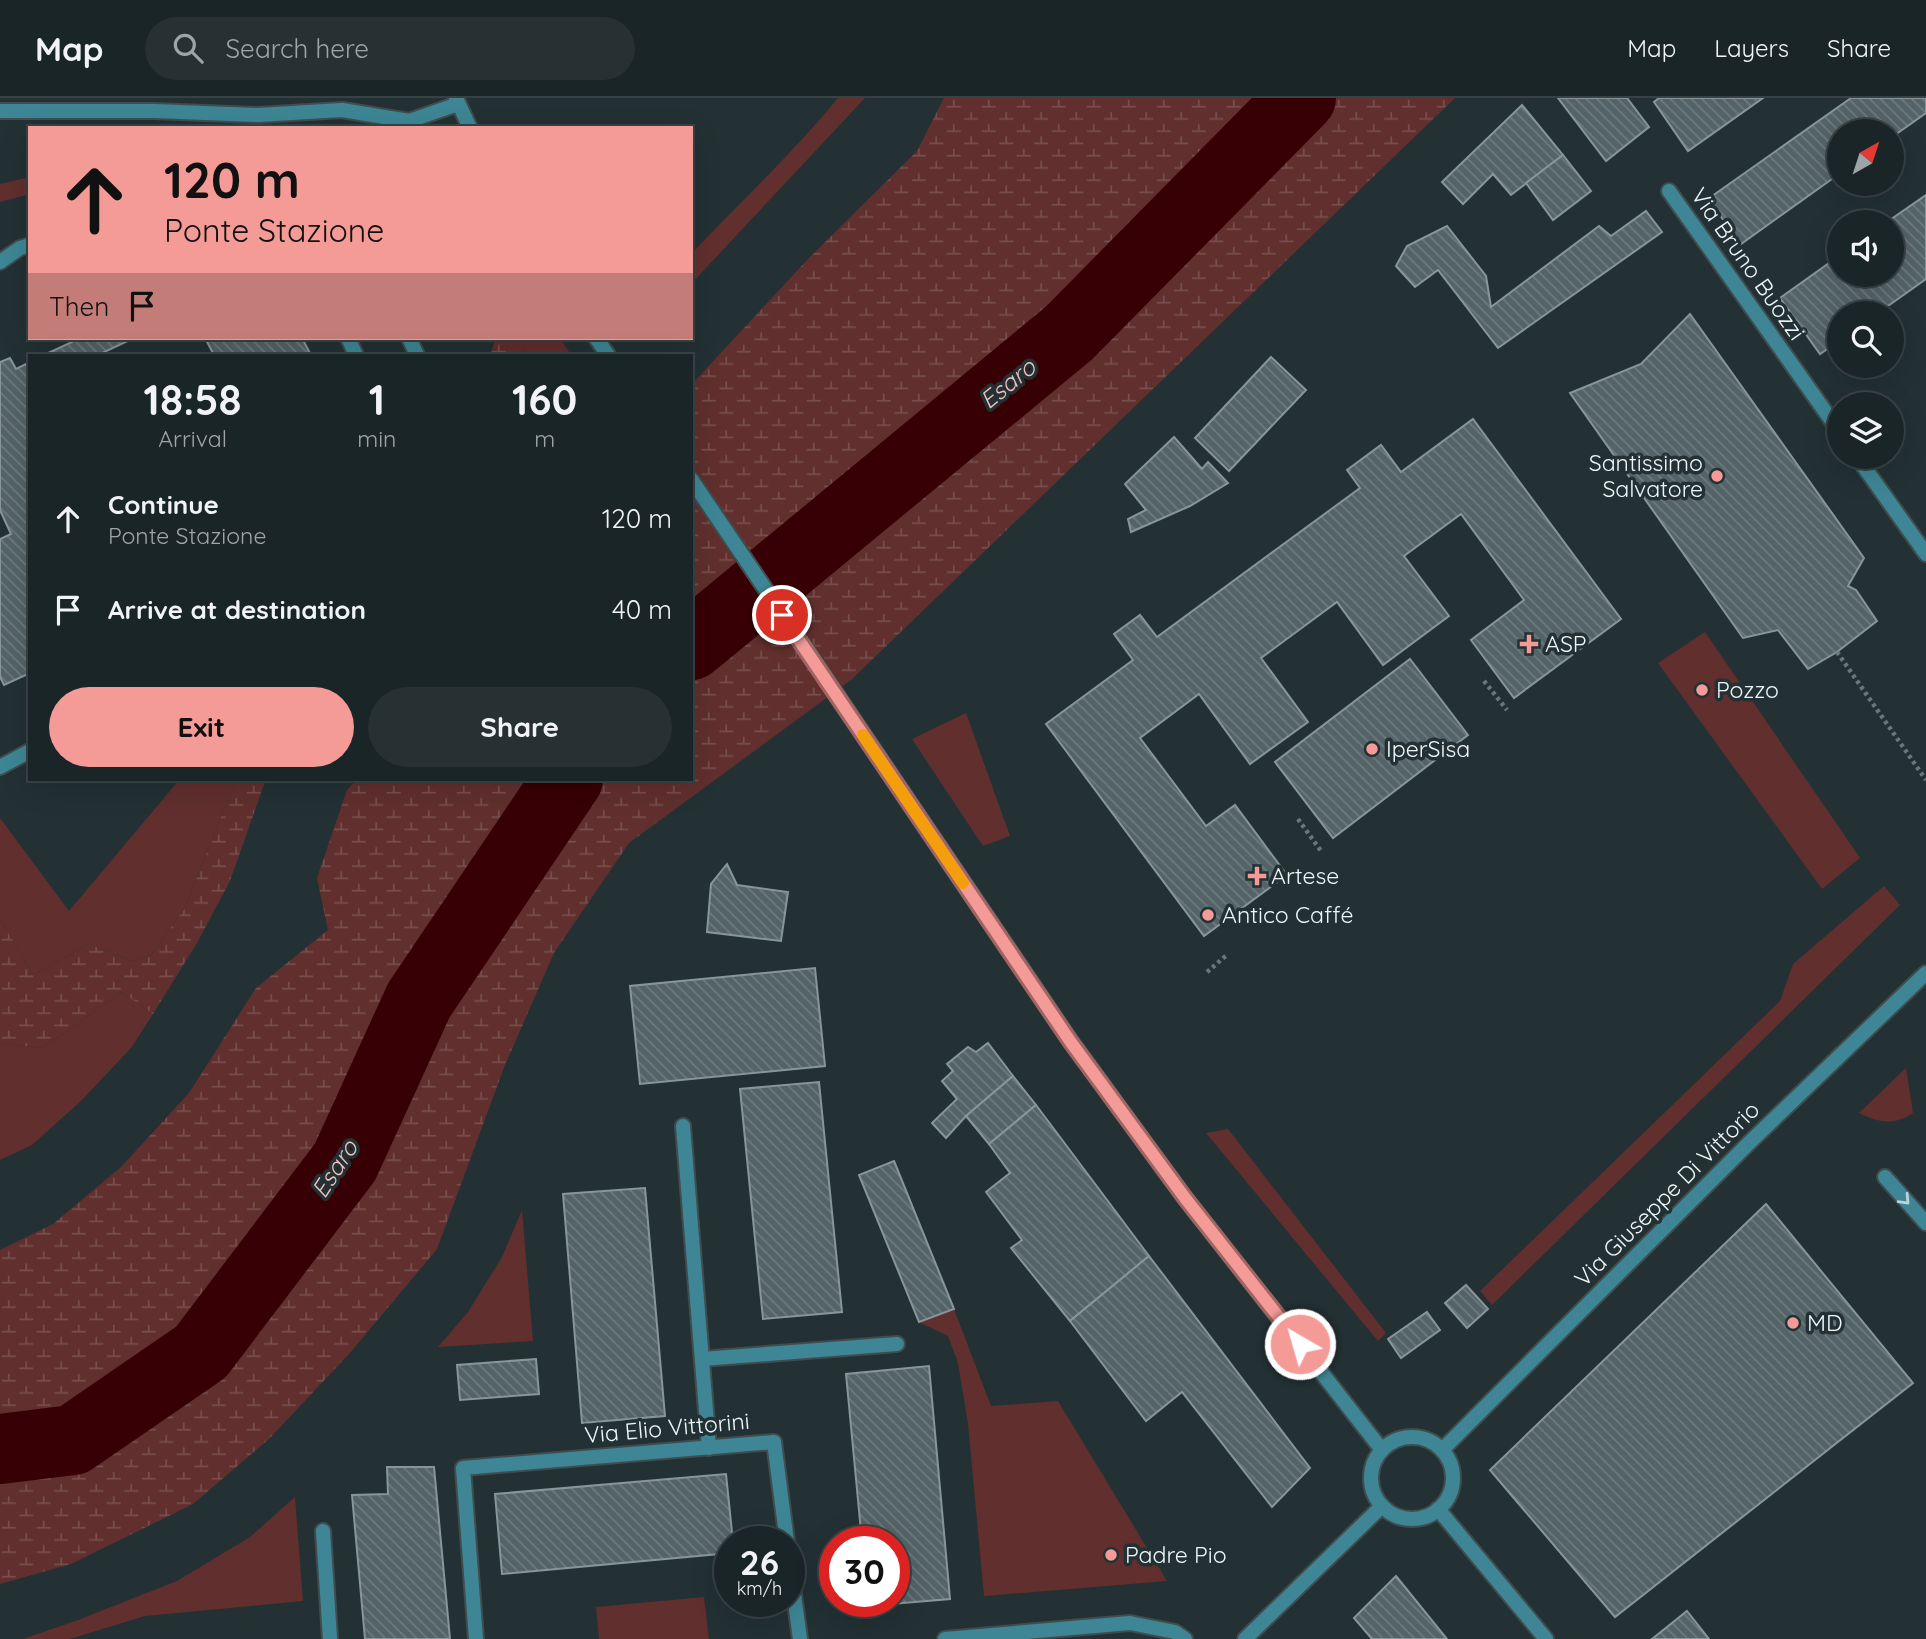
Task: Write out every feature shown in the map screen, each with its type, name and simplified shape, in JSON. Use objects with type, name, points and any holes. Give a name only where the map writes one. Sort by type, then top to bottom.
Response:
[{"type":"street","points":[[0,111],[258,115],[342,110],[403,124],[457,101],[469,126]]},
{"type":"street","name":"Via Bruno Buozzi","points":[[1669,191],[1827,414]]},
{"type":"street","points":[[0,262],[28,246]]},
{"type":"street","points":[[1866,469],[1926,554]]},
{"type":"street","points":[[693,482],[1070,1041],[1145,1144],[1382,1450]]},
{"type":"street","points":[[0,767],[28,752]]},
{"type":"street","name":"Via Giuseppe Di Vittorio","points":[[1442,1450],[1750,1142],[1926,973]]},
{"type":"street","points":[[682,1126],[709,1448]]},
{"type":"street","points":[[1885,1177],[1926,1223]]},
{"type":"street","points":[[702,1360],[897,1344]]},
{"type":"street","points":[[1405,1437],[1418,1437],[1442,1450],[1453,1474],[1447,1500],[1438,1509],[1428,1516],[1416,1519],[1392,1514],[1382,1506],[1371,1485],[1371,1472],[1382,1450],[1405,1437]]},
{"type":"street","name":"Via Elio Vittorini","points":[[477,1639],[463,1468],[774,1443],[785,1526]]},
{"type":"street","points":[[1245,1639],[1382,1506]]},
{"type":"street","points":[[1438,1509],[1546,1639]]},
{"type":"street","points":[[323,1531],[330,1639]]},
{"type":"street","points":[[797,1617],[800,1639]]},
{"type":"street","points":[[945,1639],[1130,1623],[1175,1632],[1185,1639]]},
{"type":"path","points":[[1837,652],[1926,780]]},
{"type":"path","points":[[1483,681],[1507,710]]},
{"type":"path","points":[[1298,819],[1321,851]]},
{"type":"path","points":[[1207,972],[1228,954]]},
{"type":"green space","points":[[838,98],[865,98],[693,282],[693,252]]},
{"type":"green space","points":[[944,98],[1455,98],[851,680],[629,843],[554,953],[505,1065],[437,1249],[349,1354],[269,1439],[193,1504],[71,1564],[0,1584],[0,1250],[53,1224],[121,1167],[189,1093],[256,988],[328,930],[317,878],[347,790],[355,781],[693,781],[693,383],[808,259],[917,151]]},
{"type":"green space","points":[[28,177],[28,195],[0,202],[0,184]]},
{"type":"green space","points":[[495,340],[528,340],[521,354],[490,354]]},
{"type":"green space","points":[[528,340],[561,340],[570,354],[521,354]]},
{"type":"green space","points":[[1705,632],[1860,858],[1822,889],[1658,663]]},
{"type":"green space","points":[[966,713],[1010,836],[983,846],[912,739]]},
{"type":"green space","points":[[178,781],[235,781],[184,910],[150,956],[133,961],[89,944],[33,975],[0,919],[0,818],[69,911]]},
{"type":"green space","points":[[235,781],[265,781],[230,881],[197,943],[153,1014],[121,992],[40,1048],[0,1043],[0,919],[33,975],[89,944],[133,961],[150,956],[184,910]]},
{"type":"green space","points":[[1884,886],[1900,905],[1492,1305],[1480,1291],[1780,1001],[1793,964]]},
{"type":"green space","points":[[121,992],[153,1014],[131,1048],[82,1100],[32,1145],[0,1160],[0,1043],[40,1048]]},
{"type":"green space","points":[[1906,1068],[1913,1113],[1899,1120],[1886,1122],[1859,1113]]},
{"type":"green space","points":[[1228,1129],[1386,1333],[1378,1341],[1206,1133]]},
{"type":"green space","points":[[522,1210],[533,1341],[438,1347],[468,1312],[502,1257]]},
{"type":"green space","points":[[954,1309],[991,1406],[1058,1401],[1167,1581],[984,1596],[968,1424],[958,1363],[948,1336],[919,1322]]},
{"type":"green space","points":[[295,1497],[303,1601],[145,1616],[70,1639],[23,1639],[177,1581],[250,1537]]},
{"type":"green space","points":[[704,1597],[709,1639],[599,1639],[596,1607]]},
{"type":"building","points":[[1558,98],[1627,98],[1649,127],[1606,161]]},
{"type":"building","points":[[1659,98],[1763,98],[1688,151],[1654,102]]},
{"type":"building","points":[[1851,98],[1926,98],[1926,113],[1904,129],[1904,119],[1827,119],[1827,183],[1741,244],[1708,199]]},
{"type":"building","points":[[1522,105],[1563,155],[1511,195],[1493,174],[1463,204],[1442,182]]},
{"type":"building","points":[[1563,155],[1591,191],[1553,220],[1526,183]]},
{"type":"building","points":[[1926,195],[1926,279],[1895,301],[1827,301],[1827,349],[1820,354],[1780,298],[1827,265],[1827,287],[1904,287],[1904,210]]},
{"type":"building","points":[[1646,211],[1662,232],[1498,348],[1438,270],[1415,287],[1396,266],[1407,246],[1447,226],[1486,276],[1491,307],[1599,226],[1611,236]]},
{"type":"building","name":"Santissimo Salvatore","points":[[1690,314],[1864,558],[1848,586],[1856,590],[1877,621],[1837,652],[1808,669],[1778,630],[1743,638],[1570,393],[1641,364]]},
{"type":"building","points":[[71,340],[130,340],[100,354],[46,354],[72,342]]},
{"type":"building","points":[[206,340],[303,340],[310,354],[213,354]]},
{"type":"building","points":[[1271,357],[1306,390],[1229,471],[1195,438]]},
{"type":"building","points":[[10,358],[16,369],[28,363],[28,674],[4,685],[0,677],[0,539],[11,534],[0,510],[0,362]]},
{"type":"building","points":[[1473,419],[1621,619],[1514,698],[1471,640],[1524,600],[1461,514],[1404,556],[1449,616],[1383,665],[1337,602],[1261,658],[1308,722],[1250,764],[1199,694],[1140,738],[1206,826],[1235,805],[1287,875],[1204,936],[1046,724],[1133,660],[1114,634],[1140,615],[1157,637],[1360,488],[1347,470],[1381,445],[1401,472]]},
{"type":"building","points":[[1174,437],[1202,469],[1208,462],[1228,483],[1190,506],[1131,532],[1128,519],[1146,510],[1125,484]]},
{"type":"building","name":"IperSisa","points":[[1410,659],[1468,735],[1333,838],[1275,762]]},
{"type":"building","points":[[727,864],[737,885],[788,892],[781,941],[707,932],[711,884]]},
{"type":"building","points":[[815,968],[825,1066],[640,1084],[630,986]]},
{"type":"building","points":[[988,1043],[1013,1076],[966,1116],[946,1138],[932,1123],[957,1099],[942,1081],[953,1071],[947,1064],[968,1047],[976,1052]]},
{"type":"building","points":[[1013,1076],[1036,1105],[989,1144],[966,1116]]},
{"type":"building","points":[[819,1082],[842,1312],[763,1319],[740,1089]]},
{"type":"building","points":[[1036,1105],[1149,1256],[1070,1321],[1011,1248],[1022,1240],[986,1192],[1010,1173],[989,1144]]},
{"type":"building","points":[[894,1161],[954,1309],[919,1322],[859,1175]]},
{"type":"building","points":[[645,1188],[665,1416],[582,1423],[563,1194]]},
{"type":"building","points":[[1766,1204],[1913,1383],[1615,1617],[1490,1470]]},
{"type":"building","points":[[1149,1256],[1310,1468],[1272,1507],[1182,1392],[1146,1421],[1070,1321]]},
{"type":"building","points":[[1466,1285],[1488,1309],[1467,1328],[1445,1303]]},
{"type":"building","points":[[1427,1312],[1440,1330],[1401,1358],[1388,1339]]},
{"type":"building","points":[[536,1359],[539,1394],[460,1400],[457,1365]]},
{"type":"building","points":[[929,1366],[950,1599],[910,1602],[910,1526],[860,1526],[846,1374]]},
{"type":"building","points":[[387,1467],[434,1467],[450,1639],[365,1639],[352,1495],[388,1494]]},
{"type":"building","points":[[726,1474],[731,1526],[714,1526],[714,1554],[502,1574],[495,1494]]},
{"type":"building","points":[[1396,1576],[1447,1639],[1372,1639],[1354,1618]]},
{"type":"building","points":[[1687,1611],[1709,1639],[1652,1639]]},
{"type":"waterway","name":"Esaro","points":[[693,643],[1069,333],[1301,98]]},
{"type":"waterway","name":"Esaro","points":[[0,1449],[73,1440],[201,1352],[345,1162],[419,1000],[567,781]]},
{"type":"slow traffic","points":[[863,735],[963,883]]},
{"type":"place","name":"Santissimo Salvatore","points":[[1717,476]]},
{"type":"place","name":"ASP","points":[[1529,644]]},
{"type":"place","name":"Pozzo","points":[[1702,690]]},
{"type":"place","name":"IperSisa","points":[[1372,749]]},
{"type":"place","name":"Artese","points":[[1257,876]]},
{"type":"place","name":"Antico Caffé","points":[[1208,915]]},
{"type":"place","name":"MD","points":[[1793,1323]]},
{"type":"place","name":"Padre Pio","points":[[1111,1555]]},
{"type":"route","points":[[782,615],[1070,1041],[1185,1198],[1300,1344]]}]
